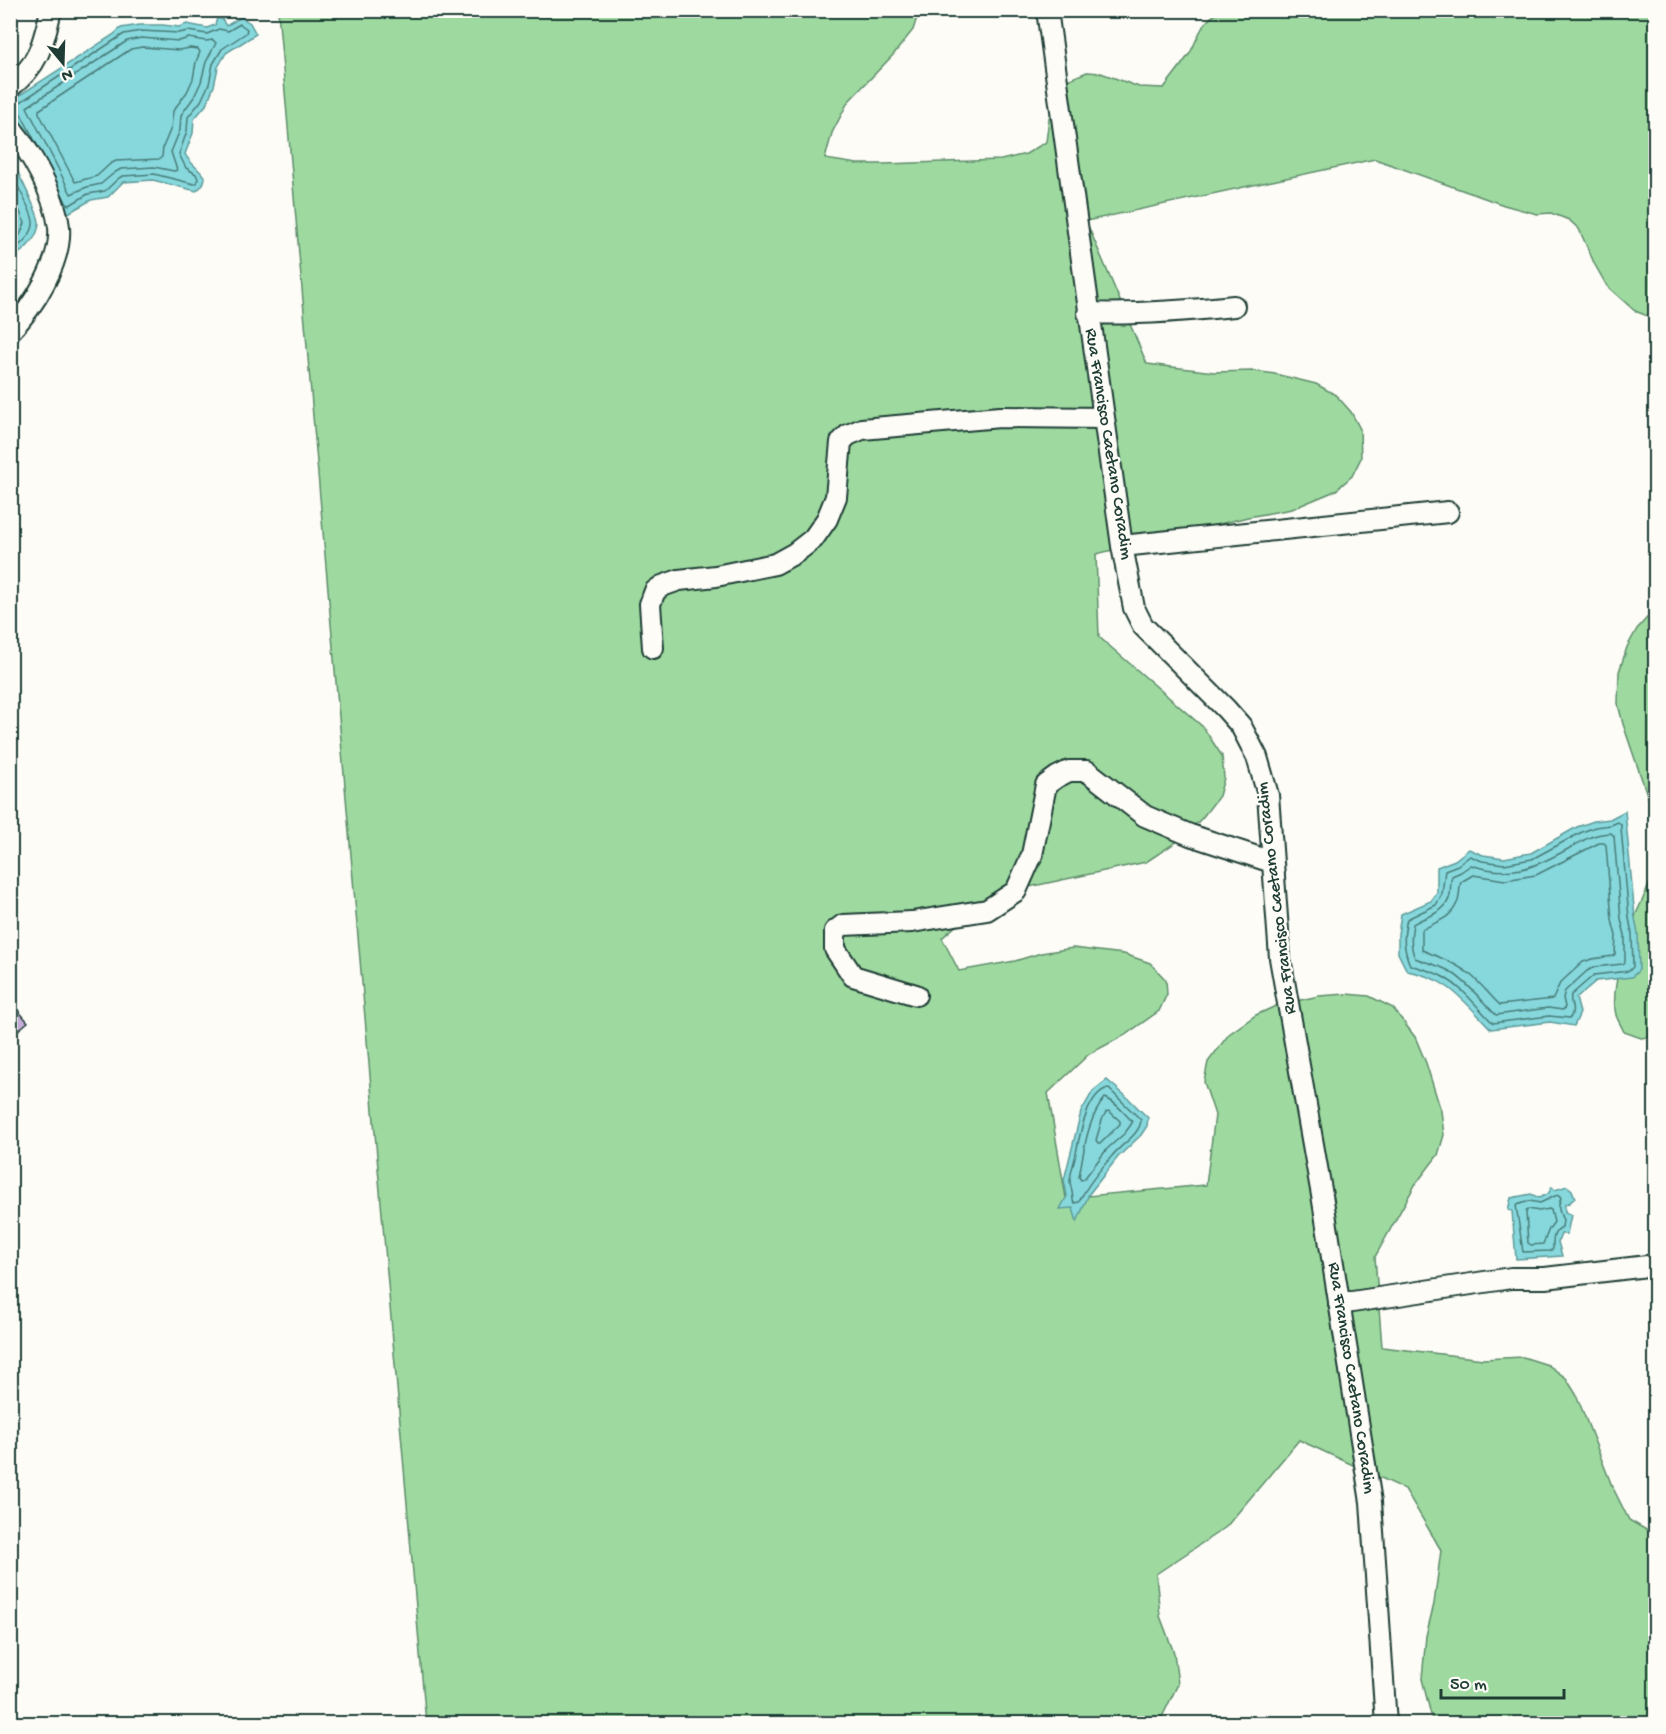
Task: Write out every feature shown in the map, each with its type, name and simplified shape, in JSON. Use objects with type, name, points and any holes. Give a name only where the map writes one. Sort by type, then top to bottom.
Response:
[{"type":"street","points":[[10,87],[34,64],[44,40],[51,10]]},
{"type":"street","name":"Rua Francisco Caetano Coradim","points":[[1047,10],[1088,313],[1122,546],[1134,608],[1143,626],[1241,726],[1257,757],[1268,795],[1280,958],[1371,1502],[1386,1724]]},
{"type":"street","points":[[10,127],[18,136],[41,177],[52,202],[59,228],[57,251],[47,280],[19,322],[10,331]]},
{"type":"street","points":[[1088,313],[1148,313],[1234,306]]},
{"type":"street","points":[[653,648],[650,604],[655,591],[662,586],[679,580],[716,576],[775,564],[813,539],[827,519],[836,497],[841,442],[854,431],[1000,417],[1104,418]]},
{"type":"street","points":[[1122,546],[1448,512]]},
{"type":"street","points":[[916,994],[853,976],[835,949],[835,931],[843,925],[912,922],[987,910],[1016,891],[1032,855],[1046,785],[1069,771],[1088,771],[1145,816],[1190,835],[1272,862]]},
{"type":"street","points":[[1339,1304],[1511,1278],[1545,1278],[1656,1265]]},
{"type":"green space","points":[[278,11],[919,11],[913,30],[893,55],[848,102],[832,133],[825,159],[857,164],[885,164],[1001,160],[1026,154],[1046,142],[1049,118],[1059,90],[1067,80],[1087,72],[1101,73],[1139,87],[1164,88],[1190,53],[1204,25],[1220,11],[1655,11],[1655,319],[1635,311],[1607,286],[1579,229],[1569,220],[1551,213],[1537,214],[1504,205],[1375,159],[1086,221],[1147,364],[1214,372],[1254,371],[1316,384],[1336,395],[1351,412],[1360,429],[1361,458],[1352,476],[1335,491],[1292,509],[1248,517],[1096,554],[1099,637],[1203,727],[1222,756],[1224,778],[1219,796],[1202,818],[1181,839],[1146,862],[991,895],[942,938],[959,971],[1073,948],[1124,954],[1150,963],[1166,980],[1167,994],[1159,1011],[1125,1035],[1089,1054],[1048,1093],[1066,1198],[1206,1185],[1215,1115],[1204,1082],[1208,1062],[1229,1034],[1256,1015],[1278,1005],[1319,996],[1346,994],[1369,996],[1393,1008],[1415,1037],[1426,1063],[1441,1111],[1444,1135],[1438,1155],[1415,1185],[1375,1257],[1382,1347],[1483,1359],[1523,1357],[1548,1365],[1566,1378],[1576,1394],[1612,1486],[1629,1520],[1655,1535],[1655,1723],[1433,1723],[1422,1679],[1426,1636],[1434,1604],[1441,1550],[1405,1489],[1299,1440],[1226,1527],[1156,1574],[1160,1616],[1174,1653],[1178,1684],[1162,1717],[1154,1723],[426,1723]]},
{"type":"green space","points":[[1655,609],[1655,818],[1618,704],[1619,672],[1627,647],[1637,629]]},
{"type":"green space","points":[[1655,867],[1655,1036],[1641,1038],[1624,1032],[1616,1015],[1615,993],[1619,967],[1627,940]]},
{"type":"water","points":[[241,17],[250,23],[256,34],[226,53],[218,67],[214,86],[206,105],[194,119],[193,133],[185,154],[205,178],[203,185],[196,191],[153,180],[123,182],[108,197],[91,200],[65,215],[14,114],[12,100],[121,28],[140,25],[179,27],[187,24],[207,28],[215,25],[217,18],[222,19],[226,26]]},
{"type":"water","points":[[11,158],[32,202],[39,223],[30,244],[11,259]]},
{"type":"water","points":[[1625,811],[1638,934],[1639,970],[1632,977],[1596,981],[1576,998],[1580,1013],[1574,1026],[1550,1022],[1491,1029],[1463,1000],[1444,985],[1421,974],[1407,971],[1398,953],[1401,914],[1431,901],[1437,893],[1437,867],[1455,860],[1469,849],[1483,855],[1504,858],[1531,853],[1577,827],[1594,821],[1610,819]]},
{"type":"water","points":[[1107,1080],[1148,1118],[1147,1126],[1118,1157],[1089,1194],[1077,1222],[1073,1208],[1060,1209],[1067,1196],[1064,1180],[1081,1112],[1093,1091]]},
{"type":"water","points":[[1567,1186],[1572,1190],[1575,1198],[1565,1204],[1565,1212],[1571,1215],[1567,1234],[1561,1234],[1558,1242],[1562,1256],[1516,1259],[1512,1211],[1508,1210],[1511,1198],[1531,1194],[1539,1198],[1548,1194],[1552,1187],[1555,1190]]},
{"type":"building","points":[[10,1001],[28,1022],[10,1037]]}]
